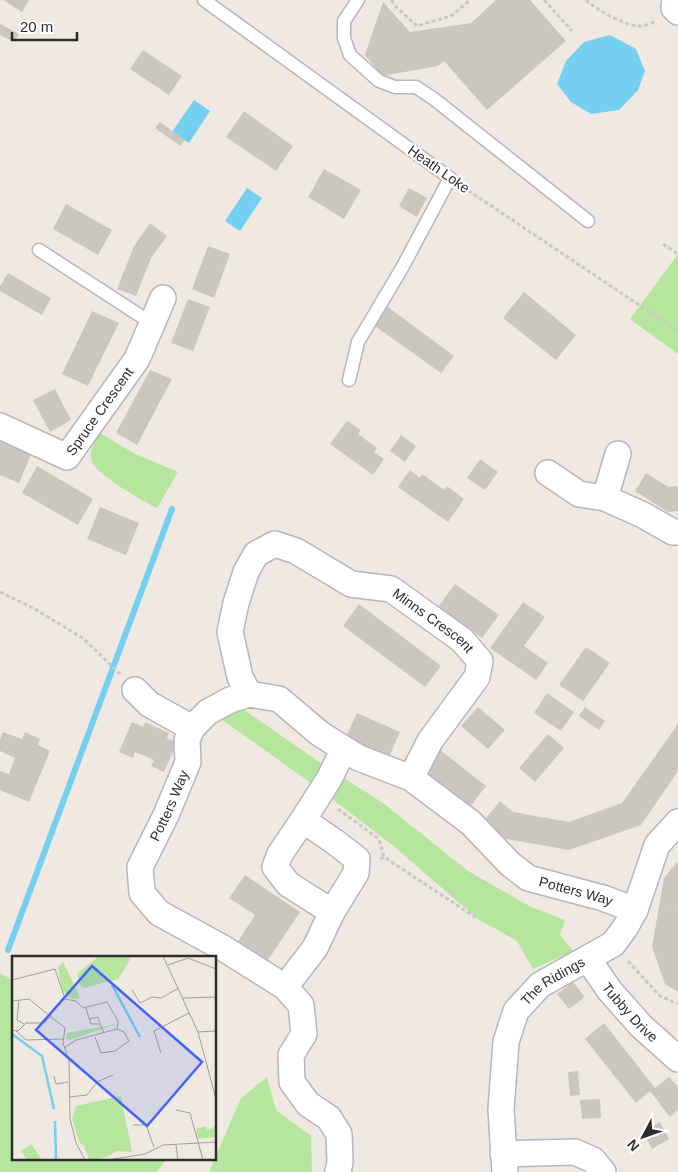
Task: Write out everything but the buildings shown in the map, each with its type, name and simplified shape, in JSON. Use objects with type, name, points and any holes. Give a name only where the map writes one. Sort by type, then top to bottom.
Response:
[{"type":"street","name":"Spruce Crescent","points":[[0,426],[67,457],[137,359],[163,298]]},
{"type":"street","points":[[605,498],[618,454]]},
{"type":"street","points":[[548,473],[579,494],[605,498],[643,515],[673,532],[678,532]]},
{"type":"street","name":"Minns Crescent","points":[[249,694],[240,677],[230,632],[236,603],[246,572],[256,554],[275,544],[296,551],[351,584],[391,589],[462,640],[480,660],[477,677],[430,741],[411,778]]},
{"type":"street","points":[[135,690],[149,704],[192,728]]},
{"type":"street","name":"Potters Way","points":[[338,1172],[340,1162],[339,1134],[329,1118],[308,1104],[292,1082],[291,1055],[304,1034],[301,1005],[285,987],[223,948],[159,913],[142,893],[140,867],[166,815],[188,762],[187,740],[192,728],[208,712],[230,700],[249,694],[279,699],[319,733],[359,758],[411,778],[470,823],[509,863],[528,878],[603,898],[635,910]]},
{"type":"street","points":[[332,912],[288,884],[275,867],[280,854],[319,795],[344,749]]},
{"type":"street","points":[[285,987],[315,948],[332,912],[356,872],[357,859],[303,820]]},
{"type":"street","name":"The Ridings","points":[[504,1163],[501,1110],[506,1042],[516,1011],[540,984],[613,944],[635,910],[657,845],[678,822]]},
{"type":"street","name":"Tubby Drive","points":[[588,959],[610,991],[641,1026],[678,1059]]},
{"type":"street","points":[[504,1163],[575,1152],[593,1160],[603,1172]]},
{"type":"lane","name":"Heath Loke","points":[[204,0],[450,178]]},
{"type":"lane","points":[[358,0],[344,21],[344,38],[350,55],[378,81],[395,87],[416,87],[434,99],[588,221]]},
{"type":"lane","points":[[349,380],[358,342],[402,268],[450,178]]},
{"type":"lane","points":[[39,250],[153,324]]},
{"type":"path","points":[[392,0],[393,4],[418,26],[451,16],[470,0]]},
{"type":"path","points":[[544,0],[572,32]]},
{"type":"path","points":[[586,0],[591,5],[618,20],[631,25],[641,26],[655,22],[676,7]]},
{"type":"path","name":"Heath Loke","points":[[450,178],[678,331]]},
{"type":"path","points":[[663,244],[678,254]]},
{"type":"path","points":[[0,592],[35,609],[84,639],[135,690]]},
{"type":"path","points":[[319,795],[379,839],[384,857],[478,919]]},
{"type":"path","points":[[356,872],[384,857]]},
{"type":"path","points":[[613,944],[643,980],[660,996],[678,1004]]},
{"type":"green space","points":[[678,254],[678,354],[630,319]]},
{"type":"green space","points":[[100,433],[135,454],[178,472],[157,508],[109,479],[94,465],[91,459],[91,452]]},
{"type":"green space","points":[[237,705],[325,766],[383,803],[468,871],[531,907],[565,920],[560,935],[573,951],[533,969],[517,941],[478,919],[391,844],[315,786],[217,716]]},
{"type":"green space","points":[[0,973],[12,980],[12,1160],[166,1160],[157,1172],[0,1172]]},
{"type":"green space","points":[[267,1077],[276,1110],[311,1136],[312,1172],[209,1172],[214,1160],[216,1160],[216,1156],[241,1098]]},
{"type":"water","points":[[610,35],[636,49],[645,71],[638,90],[619,110],[591,114],[571,102],[557,84],[566,61],[584,42]]},
{"type":"water","points":[[194,100],[210,111],[189,143],[172,132]]},
{"type":"water","points":[[247,188],[262,198],[240,231],[225,221]]},
{"type":"waterway","points":[[8,950],[172,509]]}]
